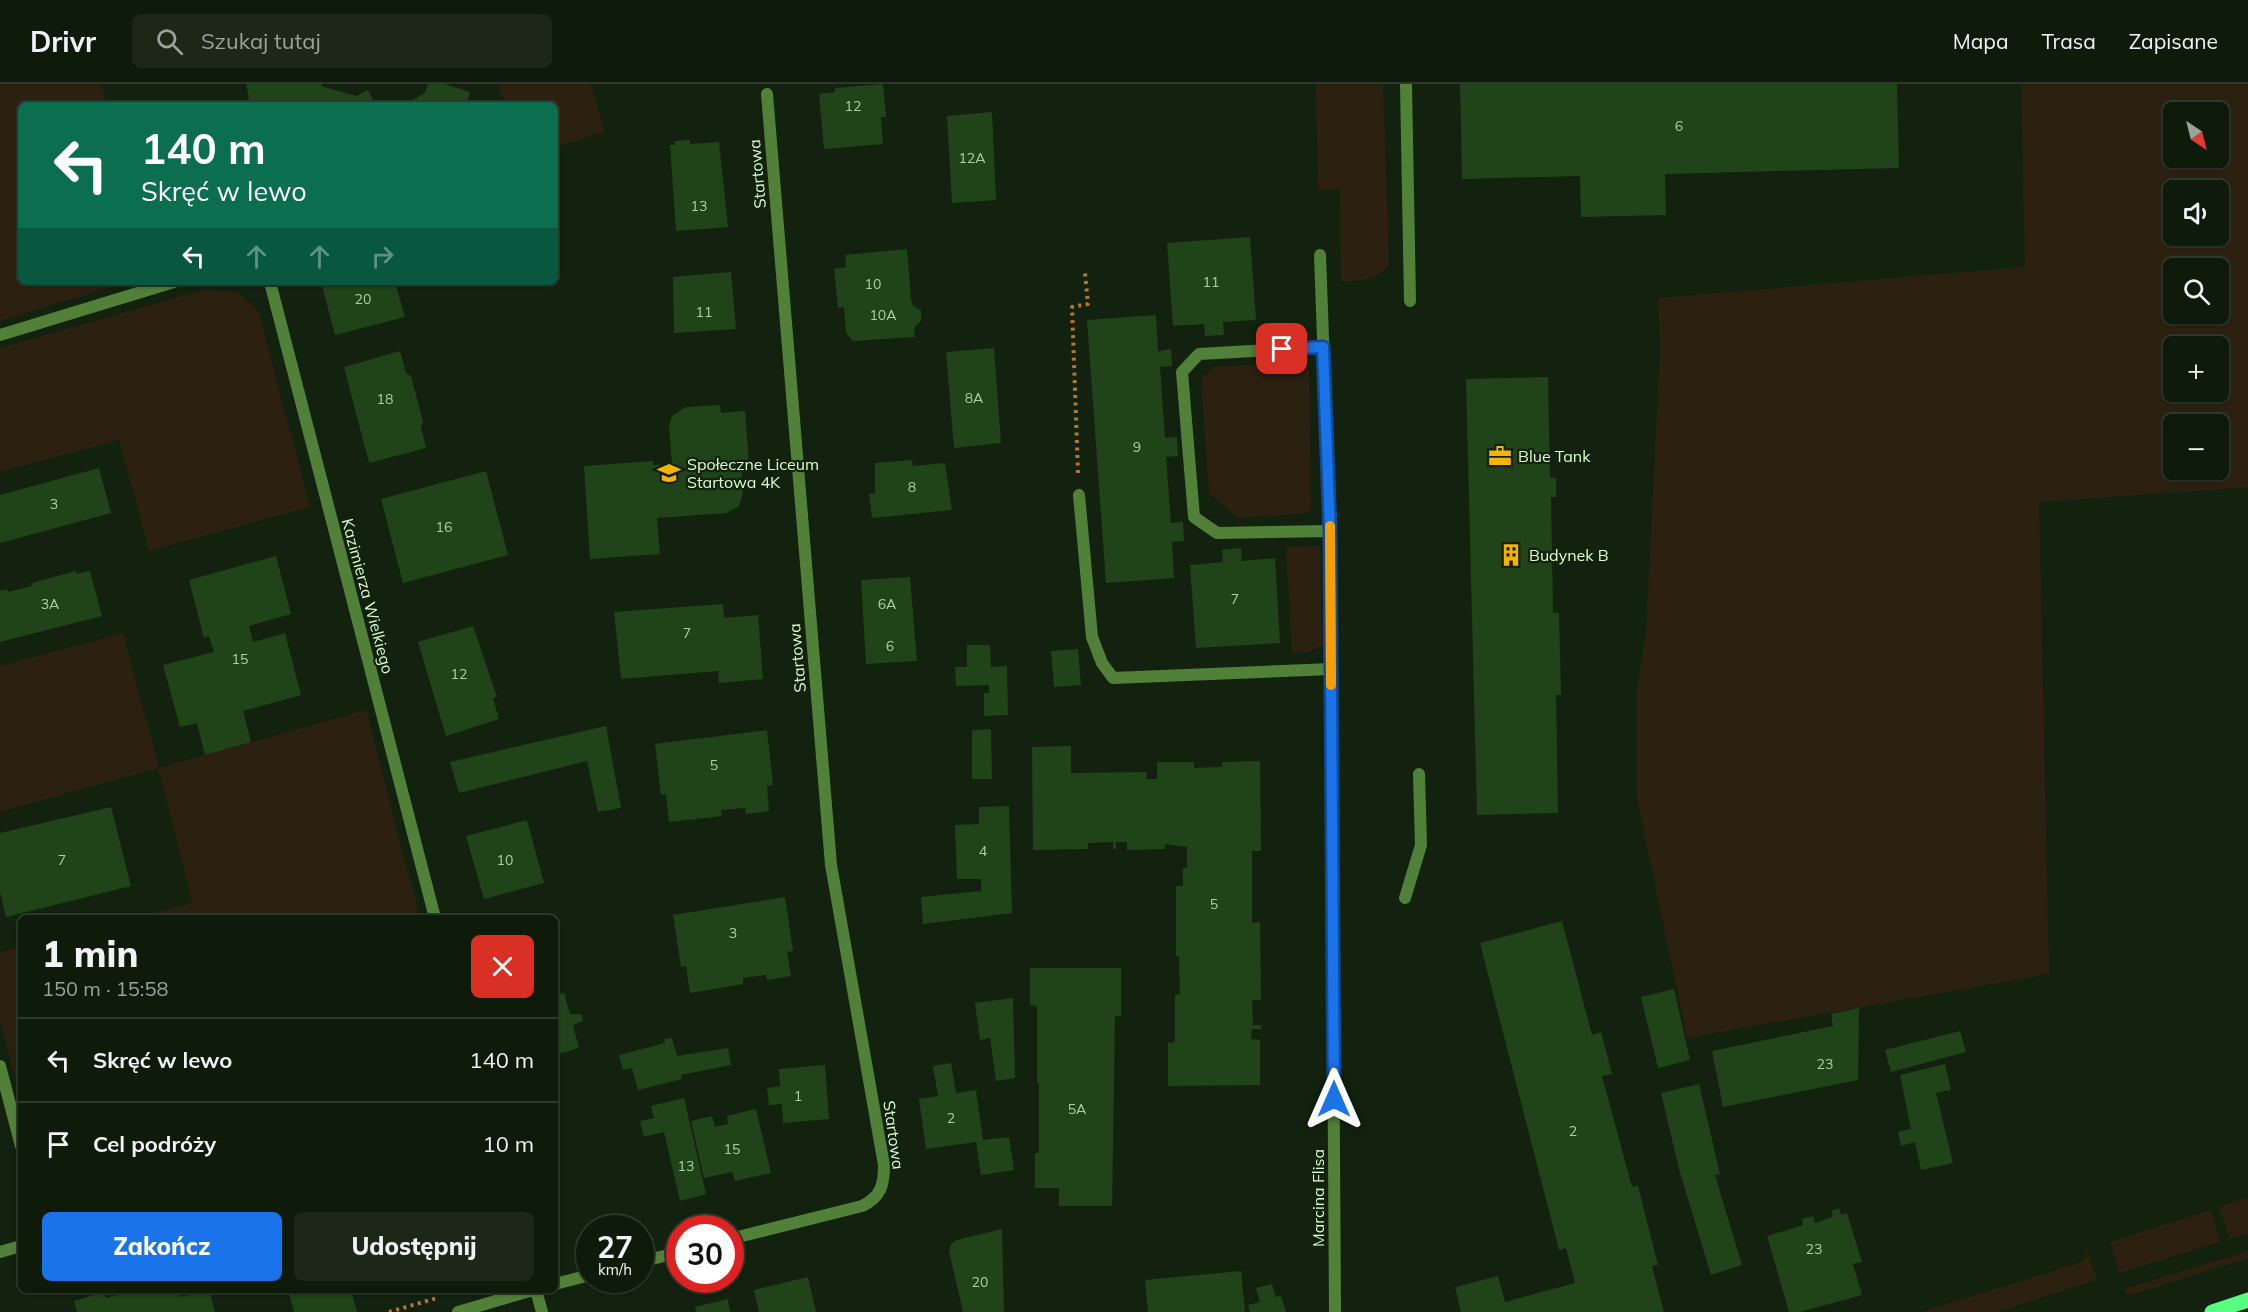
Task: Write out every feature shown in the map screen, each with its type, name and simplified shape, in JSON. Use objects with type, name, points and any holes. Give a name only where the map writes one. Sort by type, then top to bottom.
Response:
[{"type":"main road","points":[[2212,1312],[2248,1300]]},
{"type":"street","points":[[1406,84],[1410,301]]},
{"type":"street","name":"Startowa","points":[[744,1236],[862,1206],[872,1201],[884,1183],[884,1166],[831,865],[767,94]]},
{"type":"street","name":"Marcina Flisa","points":[[1320,255],[1330,531],[1335,1312]]},
{"type":"street","points":[[0,335],[164,285]]},
{"type":"street","name":"Kazimierza Wielkiego","points":[[271,285],[434,915]]},
{"type":"street","points":[[1323,347],[1199,354],[1182,372],[1194,517],[1217,533],[1330,531]]},
{"type":"street","points":[[1079,495],[1092,637],[1102,663],[1113,678],[1331,669]]},
{"type":"street","points":[[1405,898],[1422,846],[1419,774]]},
{"type":"street","points":[[0,1066],[18,1135]]},
{"type":"street","points":[[0,1252],[18,1247]]},
{"type":"street","points":[[558,1283],[576,1279]]},
{"type":"street","points":[[458,1312],[524,1293]]},
{"type":"street","points":[[536,1293],[542,1312]]},
{"type":"path","points":[[1079,495],[1072,307],[1088,304],[1085,273]]},
{"type":"path","points":[[389,1312],[443,1296]]},
{"type":"shaded area","points":[[0,84],[101,84],[106,102],[18,102],[18,285],[118,285],[0,321]]},
{"type":"shaded area","points":[[498,84],[591,84],[605,132],[558,146],[558,102],[504,102]]},
{"type":"shaded area","points":[[1316,84],[1383,84],[1389,264],[1379,274],[1368,279],[1341,281],[1340,189],[1318,189]]},
{"type":"shaded area","points":[[2021,84],[2248,84],[2248,487],[2039,502],[2049,974],[1687,1038],[1637,799],[1637,687],[1646,634],[1660,350],[1658,298],[2025,267]]},
{"type":"shaded area","points":[[207,289],[237,292],[258,310],[310,507],[149,551],[119,440],[0,472],[0,348]]},
{"type":"shaded area","points":[[1304,362],[1309,369],[1311,510],[1305,513],[1239,518],[1209,494],[1201,380],[1213,367]]},
{"type":"shaded area","points":[[1320,546],[1323,645],[1309,652],[1292,652],[1286,547]]},
{"type":"shaded area","points":[[123,633],[159,768],[366,710],[419,915],[146,915],[192,903],[158,768],[0,812],[0,666]]},
{"type":"shaded area","points":[[18,948],[18,1086],[0,1021],[0,952]]},
{"type":"shaded area","points":[[2248,1197],[2248,1233],[2230,1239],[2218,1207]]},
{"type":"shaded area","points":[[2210,1210],[2220,1242],[2119,1273],[2110,1242]]},
{"type":"shaded area","points":[[2087,1249],[2097,1280],[1997,1312],[1921,1312],[2082,1262]]},
{"type":"shaded area","points":[[2248,1251],[2248,1258],[2128,1296],[2124,1289]]},
{"type":"building","points":[[246,84],[322,84],[321,86],[356,96],[368,90],[374,102],[247,102],[249,98]]},
{"type":"building","points":[[428,84],[444,84],[470,92],[467,102],[408,102],[425,93]]},
{"type":"building","points":[[883,84],[886,117],[881,117],[883,144],[824,149],[819,94],[835,92],[835,88]]},
{"type":"building","points":[[1460,84],[1897,84],[1899,168],[1665,174],[1666,215],[1581,217],[1580,176],[1462,179]]},
{"type":"building","points":[[992,112],[996,200],[952,203],[947,116]]},
{"type":"building","points":[[690,140],[690,144],[719,142],[728,227],[676,231],[670,145],[675,145],[675,141]]},
{"type":"building","points":[[1250,237],[1256,320],[1223,322],[1224,335],[1205,336],[1204,324],[1173,326],[1167,243]]},
{"type":"building","points":[[907,249],[911,299],[913,306],[921,310],[921,321],[914,328],[915,337],[853,341],[846,333],[844,307],[838,308],[834,269],[846,267],[845,255]]},
{"type":"building","points":[[731,272],[736,329],[674,333],[673,277]]},
{"type":"building","points":[[322,285],[396,285],[405,317],[335,335]]},
{"type":"building","points":[[1156,315],[1158,351],[1171,349],[1172,366],[1160,367],[1165,438],[1177,437],[1178,456],[1166,457],[1171,523],[1183,522],[1184,541],[1172,542],[1174,578],[1106,583],[1087,320]]},
{"type":"building","points":[[994,348],[1001,443],[954,448],[946,352]]},
{"type":"building","points":[[400,351],[406,373],[411,376],[423,422],[421,427],[426,448],[369,463],[344,367]]},
{"type":"building","name":"Budynek B","points":[[1548,377],[1550,478],[1556,478],[1556,497],[1551,497],[1553,613],[1559,613],[1561,695],[1556,695],[1558,813],[1477,815],[1466,379]]},
{"type":"building","points":[[720,405],[721,413],[745,411],[749,462],[741,462],[743,493],[739,506],[726,513],[657,518],[660,554],[590,559],[584,466],[653,461],[653,465],[672,464],[669,427],[672,416],[686,407]]},
{"type":"building","points":[[912,460],[913,466],[945,463],[952,510],[872,518],[869,494],[875,493],[875,463]]},
{"type":"building","points":[[99,468],[111,513],[0,543],[0,495]]},
{"type":"building","points":[[486,471],[508,555],[403,583],[381,499]]},
{"type":"building","points":[[1241,548],[1242,561],[1275,558],[1280,643],[1196,648],[1190,565],[1223,562],[1222,550]]},
{"type":"building","points":[[276,556],[291,614],[249,626],[253,642],[285,633],[301,695],[243,711],[251,742],[205,755],[197,723],[180,727],[163,665],[214,652],[209,636],[204,638],[189,580]]},
{"type":"building","points":[[76,571],[77,574],[90,571],[102,616],[0,642],[0,591],[7,589],[8,592],[32,586],[31,583]]},
{"type":"building","points":[[910,577],[917,661],[866,664],[861,580]]},
{"type":"building","points":[[723,604],[724,618],[758,615],[763,679],[719,683],[718,671],[621,679],[614,612]]},
{"type":"building","points":[[473,626],[497,697],[493,698],[499,719],[446,736],[418,642]]},
{"type":"building","points":[[967,645],[990,645],[991,667],[1007,666],[1008,715],[984,716],[984,693],[989,693],[989,685],[956,686],[955,667],[967,667]]},
{"type":"building","points":[[1078,649],[1081,685],[1054,687],[1051,651]]},
{"type":"building","points":[[606,726],[621,808],[598,812],[587,761],[459,793],[450,762]]},
{"type":"building","points":[[991,729],[992,779],[972,779],[972,730]]},
{"type":"building","points":[[767,730],[773,785],[767,786],[769,811],[746,814],[745,808],[721,810],[722,816],[669,822],[666,794],[661,795],[655,744]]},
{"type":"building","points":[[1071,746],[1071,773],[1147,772],[1146,779],[1157,779],[1157,762],[1194,762],[1194,768],[1222,767],[1222,762],[1260,761],[1261,851],[1252,851],[1252,923],[1260,922],[1261,1000],[1252,1000],[1253,1025],[1261,1025],[1261,1029],[1252,1029],[1251,1039],[1260,1040],[1260,1085],[1168,1086],[1168,1043],[1175,1042],[1175,995],[1180,994],[1179,956],[1176,956],[1176,886],[1183,886],[1183,868],[1187,868],[1187,847],[1165,844],[1165,849],[1127,850],[1127,842],[1116,842],[1116,849],[1113,849],[1113,842],[1088,843],[1088,849],[1033,850],[1032,747]]},
{"type":"building","points":[[1009,806],[1012,913],[923,924],[921,897],[981,891],[981,879],[957,879],[955,825],[979,824],[979,807]]},
{"type":"building","points":[[111,807],[131,886],[6,917],[0,892],[0,833]]},
{"type":"building","points":[[527,820],[544,883],[484,899],[466,836]]},
{"type":"building","points":[[785,897],[793,951],[787,952],[791,976],[767,980],[766,975],[743,978],[743,984],[690,993],[686,966],[681,967],[673,915]]},
{"type":"building","points":[[1562,921],[1592,1035],[1601,1032],[1612,1074],[1602,1076],[1632,1187],[1638,1186],[1658,1265],[1652,1266],[1664,1312],[1461,1312],[1455,1287],[1498,1276],[1505,1302],[1575,1283],[1566,1248],[1559,1250],[1480,943]]},
{"type":"building","points":[[1030,968],[1121,968],[1121,1016],[1115,1016],[1112,1206],[1059,1206],[1059,1188],[1035,1188],[1035,1153],[1039,1153],[1039,1083],[1037,1083],[1037,1006],[1030,1005]]},
{"type":"building","points":[[1674,989],[1690,1060],[1658,1068],[1641,997]]},
{"type":"building","points":[[564,993],[570,1014],[581,1014],[583,1021],[573,1025],[579,1048],[558,1054],[558,994]]},
{"type":"building","points":[[1013,998],[1015,1078],[996,1081],[990,1038],[980,1040],[975,1003]]},
{"type":"building","points":[[1859,1008],[1858,1080],[1723,1107],[1712,1051],[1833,1026],[1831,1014]]},
{"type":"building","points":[[1960,1031],[1966,1052],[1891,1072],[1885,1050]]},
{"type":"building","points":[[672,1038],[677,1056],[728,1048],[731,1065],[681,1075],[682,1079],[638,1090],[632,1068],[623,1070],[619,1055],[665,1043],[664,1039]]},
{"type":"building","points":[[951,1063],[956,1093],[976,1090],[983,1140],[1009,1137],[1014,1170],[981,1175],[976,1142],[926,1149],[919,1099],[938,1096],[933,1066]]},
{"type":"building","points":[[1945,1064],[1951,1090],[1936,1093],[1953,1163],[1921,1170],[1915,1142],[1901,1146],[1898,1132],[1911,1129],[1900,1075]]},
{"type":"building","points":[[825,1065],[829,1119],[783,1123],[782,1104],[769,1105],[767,1088],[780,1086],[779,1069]]},
{"type":"building","points":[[1699,1084],[1720,1174],[1715,1175],[1742,1265],[1711,1275],[1679,1169],[1661,1093]]},
{"type":"building","points":[[684,1098],[706,1194],[680,1201],[664,1132],[644,1137],[640,1121],[654,1118],[651,1106]]},
{"type":"building","points":[[756,1109],[771,1173],[735,1181],[732,1172],[704,1178],[691,1121],[712,1116],[715,1127],[728,1124],[727,1116]]},
{"type":"building","points":[[1839,1208],[1841,1215],[1847,1213],[1862,1262],[1853,1264],[1862,1295],[1800,1312],[1789,1312],[1767,1236],[1803,1225],[1802,1219],[1813,1216],[1815,1223],[1833,1217],[1831,1211]]},
{"type":"building","points":[[1002,1229],[1004,1312],[963,1312],[949,1251],[951,1244],[957,1240]]},
{"type":"building","points":[[1241,1271],[1245,1312],[1148,1312],[1145,1280]]},
{"type":"building","points":[[808,1277],[816,1312],[759,1312],[754,1290]]},
{"type":"building","points":[[1272,1284],[1276,1297],[1281,1296],[1286,1312],[1250,1312],[1248,1305],[1260,1302],[1256,1288]]},
{"type":"building","points":[[101,1293],[104,1293],[106,1298],[122,1293],[179,1293],[180,1297],[210,1293],[215,1312],[77,1312],[74,1301]]},
{"type":"building","points":[[289,1293],[352,1293],[357,1312],[294,1312]]},
{"type":"building","points":[[728,1299],[730,1312],[696,1312],[695,1307]]},
{"type":"slow traffic","points":[[1330,526],[1331,685]]},
{"type":"place","name":"Blue Tank","points":[[1500,456]]},
{"type":"place","name":"Społeczne Liceum Startowa 4K","points":[[669,473]]},
{"type":"place","name":"Budynek B","points":[[1511,555]]},
{"type":"route","points":[[1282,349],[1323,347],[1330,531],[1334,1099]]}]
